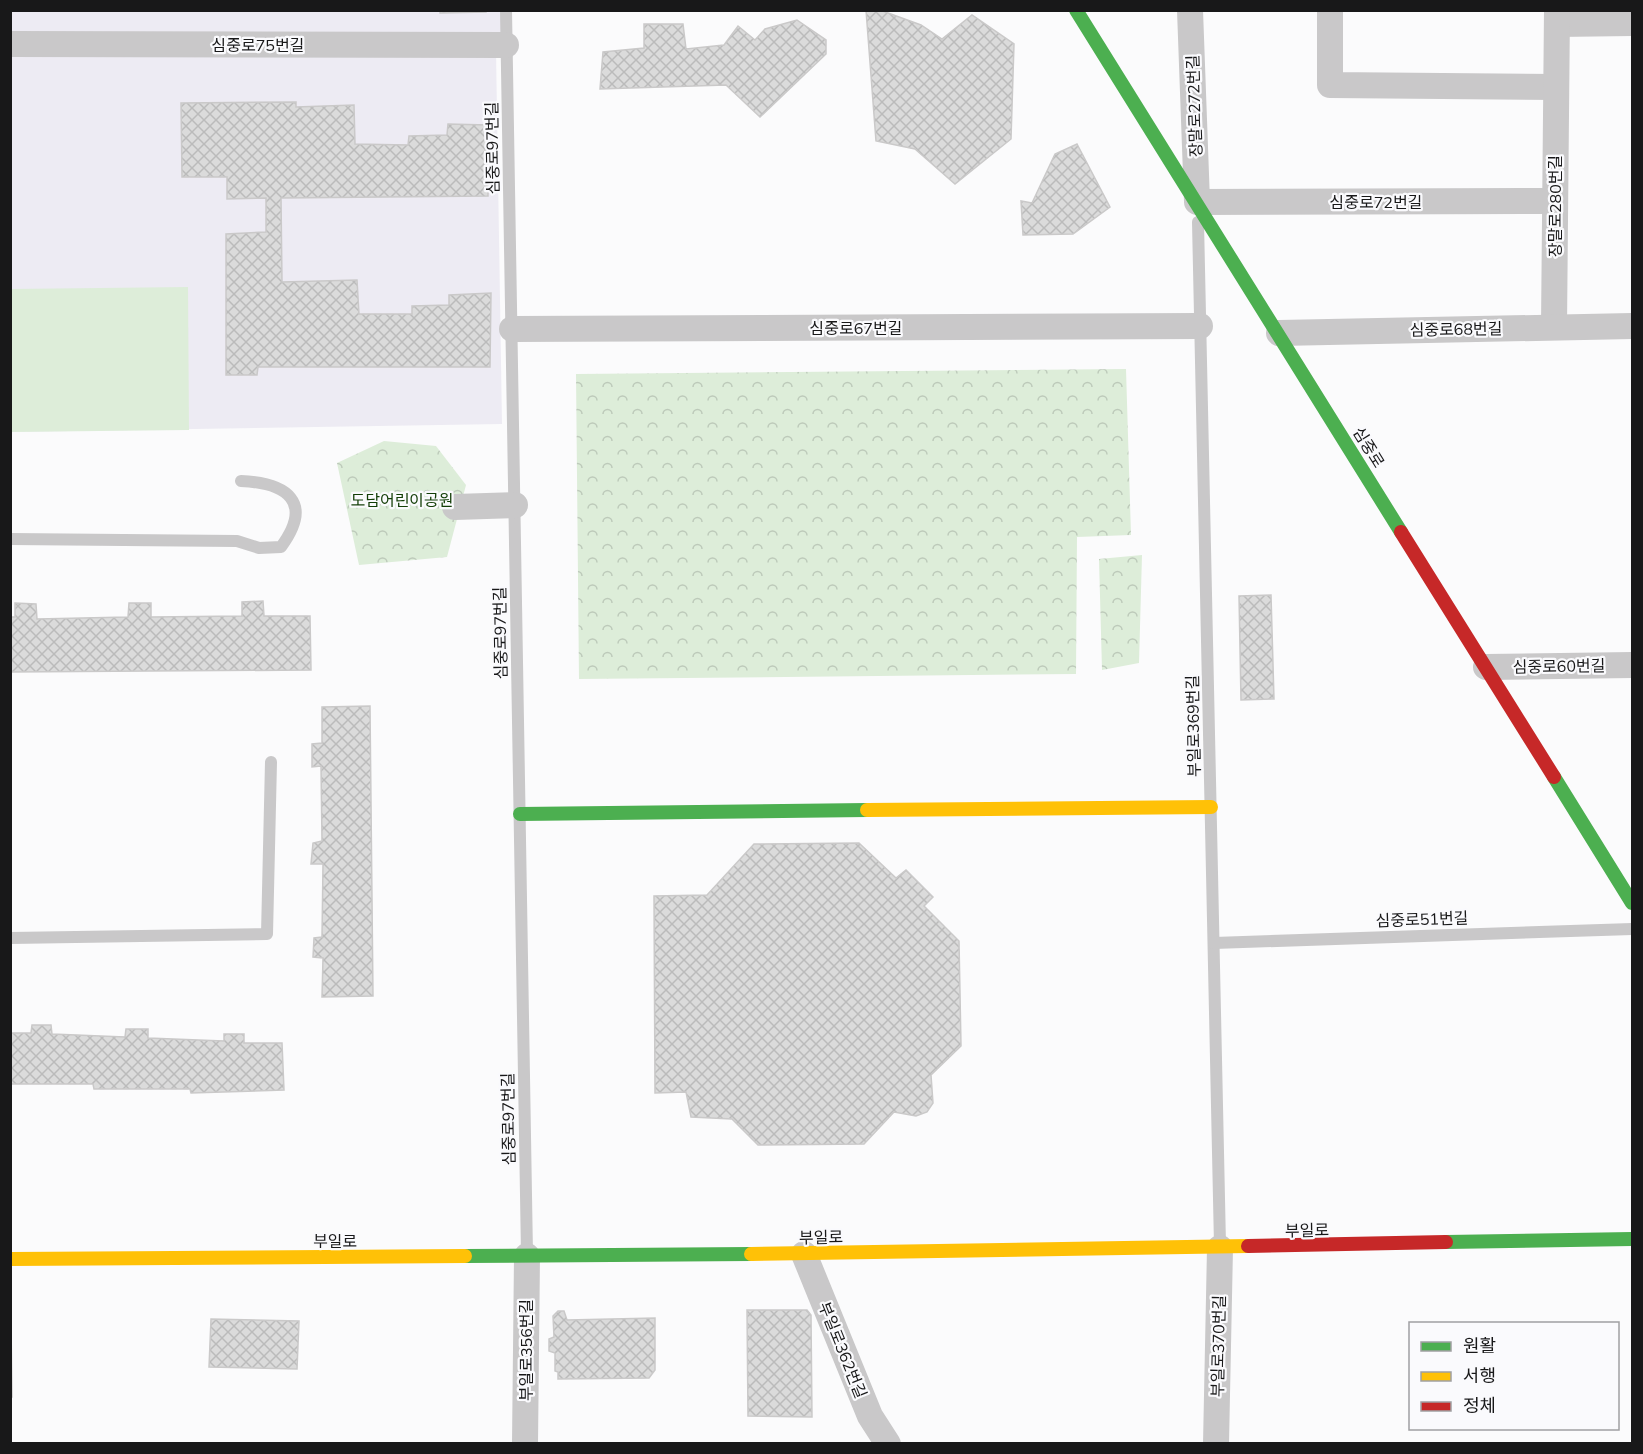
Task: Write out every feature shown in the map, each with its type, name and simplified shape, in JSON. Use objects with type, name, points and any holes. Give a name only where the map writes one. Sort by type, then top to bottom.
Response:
[{"type":"street","name":"심중로","points":[[1077,10],[1632,903]]},
{"type":"street","name":"장말로272번길","points":[[1190,10],[1197,202]]},
{"type":"street","points":[[1330,10],[1330,85],[1556,87]]},
{"type":"street","points":[[1557,17],[1631,25]]},
{"type":"street","name":"장말로280번길","points":[[1554,326],[1557,17]]},
{"type":"street","name":"심중로75번길","points":[[10,44],[506,45]]},
{"type":"street","name":"심중로72번길","points":[[1197,202],[1555,201]]},
{"type":"street","name":"심중로67번길","points":[[512,329],[1200,326]]},
{"type":"street","name":"심중로68번길","points":[[1279,333],[1632,326]]},
{"type":"street","points":[[455,507],[514,505]]},
{"type":"street","name":"심중로60번길","points":[[1486,667],[1632,665]]},
{"type":"street","points":[[520,814],[1211,807]]},
{"type":"street","name":"부일로","points":[[10,1259],[804,1254],[1632,1239]]},
{"type":"street","name":"부일로370번길","points":[[1216,1443],[1220,1248]]},
{"type":"street","name":"부일로362번길","points":[[804,1254],[870,1416],[888,1443]]},
{"type":"street","name":"부일로356번길","points":[[525,1443],[527,1256]]},
{"type":"lane","name":"심중로97번길","points":[[506,10],[527,1256]]},
{"type":"lane","name":"부일로369번길","points":[[1197,202],[1220,1248]]},
{"type":"lane","points":[[10,539],[237,541],[259,548],[281,547],[292,532],[296,516],[293,501],[280,487],[261,482],[241,481]]},
{"type":"lane","points":[[10,938],[267,934],[271,762]]},
{"type":"lane","name":"심중로51번길","points":[[1214,943],[1632,929]]},
{"type":"shaded area","points":[[11,11],[506,11],[506,45],[11,40]]},
{"type":"shaded area","points":[[496,51],[502,424],[11,432],[10,57]]},
{"type":"green space","points":[[188,287],[189,430],[11,432],[11,289]]},
{"type":"green space","points":[[1126,369],[1131,535],[1077,537],[1076,674],[579,679],[576,374]]},
{"type":"green space","name":"도담어린이공원","points":[[384,441],[436,446],[466,485],[447,557],[359,565],[337,463]]},
{"type":"green space","points":[[1142,555],[1139,663],[1102,670],[1099,559]]},
{"type":"building","points":[[440,10],[486,10],[486,12],[440,13]]},
{"type":"building","points":[[866,10],[880,10],[921,25],[942,39],[972,15],[1014,44],[1011,139],[955,184],[915,149],[876,141]]},
{"type":"building","points":[[797,20],[826,40],[826,54],[760,117],[726,85],[600,89],[603,52],[644,48],[644,24],[683,24],[686,49],[724,45],[738,26],[755,40],[765,29]]},
{"type":"building","points":[[296,102],[296,107],[354,105],[355,144],[408,145],[409,136],[447,135],[448,124],[488,125],[488,196],[281,198],[282,282],[357,280],[359,314],[412,314],[412,306],[449,305],[449,295],[491,293],[490,367],[258,367],[257,375],[226,375],[226,234],[266,232],[266,198],[227,199],[227,177],[182,177],[181,103]]},
{"type":"building","points":[[1077,144],[1110,207],[1073,234],[1023,235],[1021,201],[1032,203],[1055,154]]},
{"type":"building","points":[[1271,595],[1274,699],[1241,700],[1239,596]]},
{"type":"building","points":[[263,601],[264,616],[310,616],[311,670],[10,672],[10,617],[15,617],[15,603],[36,604],[37,619],[128,617],[129,603],[151,603],[151,617],[242,616],[242,602]]},
{"type":"building","points":[[370,706],[373,996],[322,997],[323,958],[313,957],[314,938],[322,937],[323,864],[311,864],[313,843],[322,841],[321,766],[312,767],[312,744],[322,743],[322,707]]},
{"type":"building","points":[[859,843],[896,878],[906,870],[933,897],[924,906],[959,941],[961,1046],[931,1075],[933,1103],[927,1112],[916,1116],[894,1112],[864,1144],[758,1145],[732,1119],[691,1117],[686,1092],[655,1093],[654,896],[707,895],[754,844]]},
{"type":"building","points":[[32,1025],[51,1025],[52,1034],[125,1037],[126,1029],[148,1029],[148,1038],[224,1041],[224,1034],[244,1034],[244,1043],[282,1043],[284,1090],[191,1093],[190,1089],[94,1089],[93,1084],[10,1084],[10,1033],[31,1033]]},
{"type":"building","points":[[747,1310],[807,1310],[811,1315],[812,1417],[748,1416]]},
{"type":"building","points":[[558,1311],[564,1311],[567,1320],[655,1318],[655,1370],[649,1378],[558,1379],[558,1372],[555,1371],[555,1353],[549,1351],[549,1339],[554,1337],[553,1316]]},
{"type":"building","points":[[211,1319],[299,1321],[297,1369],[209,1367]]},
{"type":"building","points":[[11,1324],[12,1397],[10,1397]]},
{"type":"traffic: fast","points":[[1076,10],[1401,532]]},
{"type":"traffic: fast","points":[[1554,777],[1632,903]]},
{"type":"traffic: fast","points":[[520,814],[867,810]]},
{"type":"traffic: fast","points":[[1446,1242],[1632,1239]]},
{"type":"traffic: fast","points":[[465,1256],[751,1254]]},
{"type":"traffic: slow","points":[[867,810],[1211,807]]},
{"type":"traffic: slow","points":[[751,1254],[1248,1246]]},
{"type":"traffic: slow","points":[[10,1259],[465,1256]]},
{"type":"traffic: jam","points":[[1401,532],[1554,777]]},
{"type":"traffic: jam","points":[[1248,1246],[1446,1242]]}]
